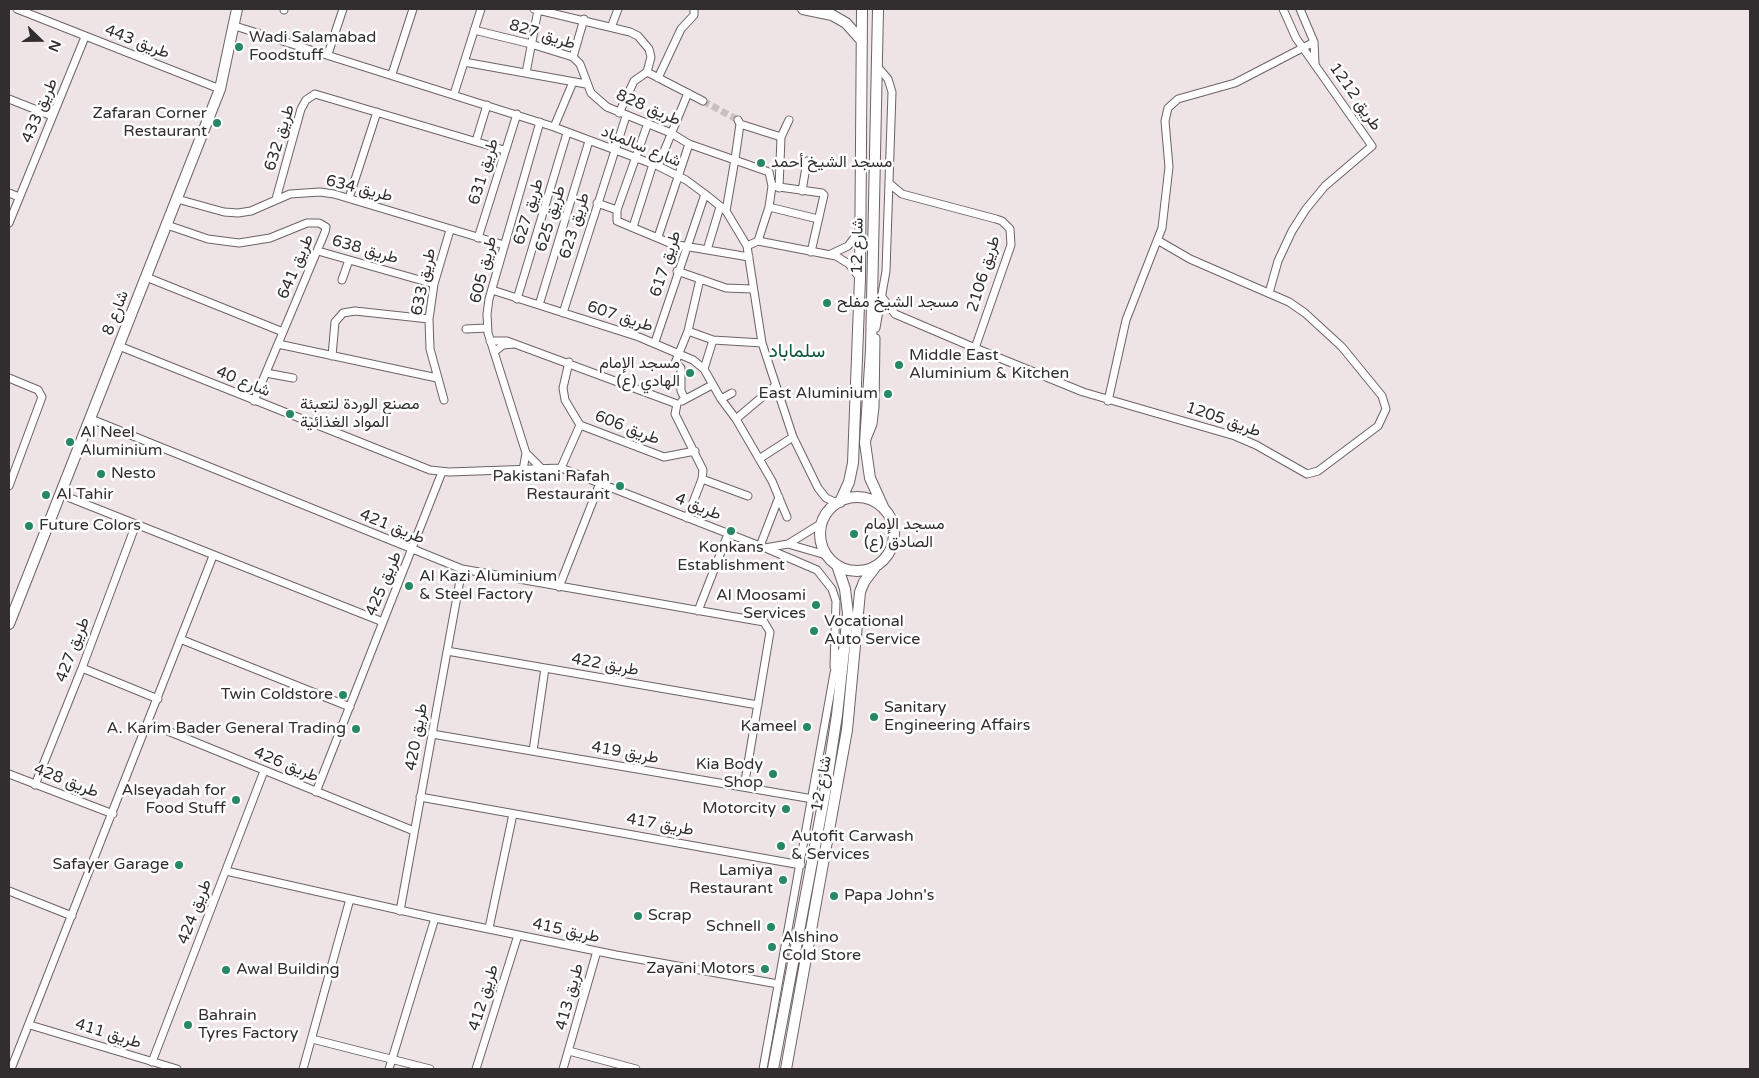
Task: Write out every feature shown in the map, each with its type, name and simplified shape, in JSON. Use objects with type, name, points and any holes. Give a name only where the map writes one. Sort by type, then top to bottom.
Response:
[{"type":"street","name":"طريق 443","points":[[17,9],[220,89]]},
{"type":"street","name":"شارع 8","points":[[9,624],[220,89],[235,26],[237,9]]},
{"type":"street","points":[[328,54],[343,9]]},
{"type":"street","points":[[392,74],[412,9]]},
{"type":"street","points":[[454,94],[481,9]]},
{"type":"street","points":[[526,73],[536,9],[555,11],[630,32],[644,42],[651,57],[647,72],[703,101]]},
{"type":"street","points":[[612,26],[618,9]]},
{"type":"street","points":[[658,78],[681,29],[694,15],[694,9]]},
{"type":"street","points":[[803,9],[819,12],[846,23],[862,41]]},
{"type":"street","points":[[819,12],[834,9]]},
{"type":"street","name":"شارع 12","points":[[838,502],[849,482],[853,463],[860,278],[862,9]]},
{"type":"street","name":"شارع 12","points":[[878,9],[871,350],[864,443],[870,478],[884,509]]},
{"type":"street","name":"طريق 1212","points":[[1269,292],[1278,261],[1292,231],[1306,209],[1325,186],[1372,146],[1303,48],[1283,9]]},
{"type":"street","name":"طريق 1212","points":[[1300,9],[1314,42],[1315,63]]},
{"type":"street","points":[[573,57],[584,19]]},
{"type":"street","name":"شارع سالمباد","points":[[235,26],[392,74],[554,127],[655,165],[678,176],[705,194],[723,209],[747,246],[752,289],[762,343],[793,438],[818,488],[826,498],[838,502]]},
{"type":"street","name":"طريق 827","points":[[474,30],[573,57],[580,64],[586,84]]},
{"type":"street","name":"طريق 433","points":[[9,223],[86,37]]},
{"type":"street","points":[[1108,401],[1126,320],[1159,241],[1165,210],[1169,167],[1165,121],[1168,108],[1178,99],[1235,83],[1314,42]]},
{"type":"street","points":[[464,62],[586,84]]},
{"type":"street","points":[[864,443],[875,416],[877,318],[886,271],[890,184],[892,92],[888,79],[876,64]]},
{"type":"street","name":"طريق 623","points":[[563,313],[615,149],[622,114],[634,81],[647,72]]},
{"type":"street","points":[[554,127],[573,82]]},
{"type":"street","name":"طريق 828","points":[[586,84],[598,100],[622,114],[671,133],[689,144],[769,172],[775,187]]},
{"type":"street","points":[[632,227],[655,165],[688,93]]},
{"type":"street","name":"طريق 632","points":[[276,199],[301,109],[310,96],[320,94],[504,150]]},
{"type":"street","points":[[9,99],[52,116]]},
{"type":"street","points":[[476,141],[487,105]]},
{"type":"street","points":[[349,198],[377,112]]},
{"type":"street","name":"طريق 631","points":[[478,238],[504,150],[517,114]]},
{"type":"street","points":[[758,240],[775,187],[781,137],[789,120]]},
{"type":"street","name":"طريق 605","points":[[540,122],[492,290],[487,328],[526,453],[541,468]]},
{"type":"street","points":[[707,250],[723,209],[735,159],[739,122],[781,137]]},
{"type":"street","points":[[648,123],[617,210],[617,221],[685,246],[748,257]]},
{"type":"street","name":"طريق 627","points":[[517,298],[567,133]]},
{"type":"street","name":"طريق 625","points":[[539,305],[589,141]]},
{"type":"street","points":[[658,237],[689,144]]},
{"type":"street","points":[[802,191],[807,161]]},
{"type":"street","name":"طريق 2106","points":[[890,184],[898,193],[996,219],[1002,221],[1010,229],[1011,245],[975,348]]},
{"type":"street","points":[[775,187],[822,192],[824,195],[811,252]]},
{"type":"street","name":"طريق 634","points":[[177,199],[224,212],[238,213],[251,211],[290,194],[312,192],[349,198],[504,245]]},
{"type":"street","points":[[9,193],[19,197]]},
{"type":"street","name":"طريق 617","points":[[654,342],[685,246],[705,194]]},
{"type":"street","points":[[889,206],[894,200],[906,196]]},
{"type":"street","points":[[597,203],[617,210]]},
{"type":"street","points":[[769,207],[818,219]]},
{"type":"street","name":"طريق 641","points":[[166,225],[208,239],[239,243],[260,240],[300,225],[319,222],[324,224],[326,230],[254,401]]},
{"type":"street","name":"طريق 633","points":[[444,400],[430,349],[429,319],[434,284],[450,230]]},
{"type":"street","points":[[828,254],[848,246],[860,230]]},
{"type":"street","points":[[747,246],[758,240],[828,254],[843,259],[860,278]]},
{"type":"street","name":"طريق 1205","points":[[882,297],[895,314],[975,348],[1108,401],[1212,428],[1256,445],[1301,472],[1313,474],[1378,426],[1385,415],[1385,402],[1355,362],[1333,338],[1305,313],[1269,292],[1190,259],[1159,241]]},
{"type":"street","name":"طريق 638","points":[[318,250],[434,284]]},
{"type":"street","points":[[342,280],[349,260]]},
{"type":"street","points":[[677,271],[726,288],[752,289]]},
{"type":"street","points":[[146,277],[283,332]]},
{"type":"street","points":[[685,400],[681,391],[681,368],[675,364],[688,331],[700,279]]},
{"type":"street","name":"طريق 607","points":[[492,290],[654,342],[693,360],[704,369],[712,385],[736,419],[779,496],[787,518]]},
{"type":"street","points":[[332,356],[335,322],[343,313],[355,311],[429,319]]},
{"type":"street","points":[[877,318],[886,314],[895,314]]},
{"type":"street","points":[[466,329],[487,328]]},
{"type":"street","points":[[688,331],[714,340],[762,343]]},
{"type":"street","points":[[490,341],[505,340],[569,362],[677,404],[712,385]]},
{"type":"street","points":[[704,369],[714,340]]},
{"type":"street","points":[[278,344],[437,378]]},
{"type":"street","points":[[494,352],[503,345],[516,344]]},
{"type":"street","name":"شارع 40","points":[[119,346],[430,470],[442,472]]},
{"type":"street","name":"طريق 606","points":[[569,362],[563,388],[565,400],[580,425],[664,456],[694,451]]},
{"type":"street","points":[[266,373],[292,378]]},
{"type":"street","points":[[9,378],[38,390],[42,397],[9,486]]},
{"type":"street","points":[[736,419],[775,386]]},
{"type":"street","points":[[721,399],[732,393]]},
{"type":"street","name":"طريق 606","points":[[677,404],[675,414],[703,470],[702,479]]},
{"type":"street","name":"طريق 421","points":[[90,419],[413,551],[462,569],[764,622],[770,632],[758,705]]},
{"type":"street","name":"طريق 606","points":[[561,468],[580,425]]},
{"type":"street","points":[[759,459],[793,438]]},
{"type":"street","name":"طريق 605","points":[[523,470],[526,453]]},
{"type":"street","name":"طريق 4","points":[[442,472],[561,468],[817,570],[832,590],[836,601],[834,673]]},
{"type":"street","name":"طريق 425","points":[[316,792],[413,551],[442,472]]},
{"type":"street","points":[[687,518],[702,479],[748,496]]},
{"type":"street","points":[[559,587],[600,483]]},
{"type":"street","points":[[60,494],[383,622]]},
{"type":"street","points":[[779,496],[763,547],[788,544],[826,555],[836,565],[856,571],[876,566],[889,552],[893,543],[892,522],[884,509],[874,502],[863,498],[851,498],[838,502],[822,523],[788,544]]},
{"type":"street","points":[[822,523],[820,534],[826,555]]},
{"type":"street","name":"طريق 427","points":[[35,785],[82,668],[136,524]]},
{"type":"street","points":[[698,611],[728,534]]},
{"type":"street","points":[[11,1069],[30,1025],[213,556]]},
{"type":"street","name":"شارع 12","points":[[773,1069],[825,792],[845,642],[847,601],[836,565]]},
{"type":"street","name":"شارع 12","points":[[786,1069],[842,757],[854,671],[860,592],[864,582],[876,566]]},
{"type":"street","name":"طريق 420","points":[[400,911],[462,569]]},
{"type":"street","points":[[180,639],[350,707]]},
{"type":"street","points":[[763,1069],[813,799],[834,673],[845,642]]},
{"type":"street","name":"طريق 422","points":[[447,651],[758,705]]},
{"type":"street","points":[[82,668],[158,698]]},
{"type":"street","points":[[533,751],[546,668]]},
{"type":"street","points":[[744,787],[758,705]]},
{"type":"street","name":"طريق 426","points":[[148,723],[414,831]]},
{"type":"street","name":"طريق 419","points":[[432,734],[813,799]]},
{"type":"street","name":"طريق 424","points":[[152,1062],[264,771]]},
{"type":"street","name":"طريق 428","points":[[9,774],[113,814]]},
{"type":"street","name":"طريق 417","points":[[420,797],[801,865]]},
{"type":"street","points":[[489,928],[513,814]]},
{"type":"street","name":"طريق 415","points":[[226,870],[400,911],[597,951],[778,984]]},
{"type":"street","points":[[9,891],[72,916]]},
{"type":"street","points":[[303,1069],[350,899]]},
{"type":"street","points":[[389,1069],[435,918]]},
{"type":"street","name":"طريق 412","points":[[476,1069],[518,935]]},
{"type":"street","name":"طريق 413","points":[[563,1069],[597,951]]},
{"type":"street","name":"طريق 411","points":[[30,1025],[177,1069]]},
{"type":"street","points":[[312,1039],[430,1069]]},
{"type":"street","name":"طريق 413","points":[[569,1051],[636,1069]]},
{"type":"tunnel","points":[[703,101],[738,120]]},
{"type":"place","name":"Wadi Salamabad Foodstuff","points":[[239,47]]},
{"type":"place","name":"Zafaran Corner Restaurant","points":[[217,123]]},
{"type":"place","name":"مسجد الشيخ أحمد","points":[[761,163]]},
{"type":"place","name":"مسجد الشيخ مفلح","points":[[827,303]]},
{"type":"place","name":"Middle East Aluminium & Kitchen","points":[[899,365]]},
{"type":"place","name":"مسجد الإمام الهادي (ع)","points":[[690,373]]},
{"type":"place","name":"East Aluminium","points":[[888,394]]},
{"type":"place","name":"مصنع الوردة لتعبئة المواد الغذائية","points":[[290,414]]},
{"type":"place","name":"Al Neel Aluminium","points":[[70,442]]},
{"type":"place","name":"Nesto","points":[[101,474]]},
{"type":"place","name":"Pakistani Rafah Restaurant","points":[[620,486]]},
{"type":"place","name":"Al Tahir","points":[[46,495]]},
{"type":"place","name":"Future Colors","points":[[29,526]]},
{"type":"place","name":"Konkans Establishment","points":[[731,531]]},
{"type":"place","name":"مسجد الإمام الصادق (ع)","points":[[854,534]]},
{"type":"place","name":"Al Kazi Aluminium & Steel Factory","points":[[409,586]]},
{"type":"place","name":"Al Moosami Services","points":[[816,605]]},
{"type":"place","name":"Vocational Auto Service","points":[[814,631]]},
{"type":"place","name":"Twin Coldstore","points":[[343,695]]},
{"type":"place","name":"Sanitary Engineering Affairs","points":[[874,717]]},
{"type":"place","name":"Kameel","points":[[807,727]]},
{"type":"place","name":"A. Karim Bader General Trading","points":[[356,729]]},
{"type":"place","name":"Kia Body Shop","points":[[773,774]]},
{"type":"place","name":"Alseyadah for Food Stuff","points":[[236,800]]},
{"type":"place","name":"Motorcity","points":[[786,809]]},
{"type":"place","name":"Autofit Carwash & Services","points":[[781,846]]},
{"type":"place","name":"Safayer Garage","points":[[179,865]]},
{"type":"place","name":"Lamiya Restaurant","points":[[783,880]]},
{"type":"place","name":"Papa John's","points":[[834,896]]},
{"type":"place","name":"Scrap","points":[[638,916]]},
{"type":"place","name":"Schnell","points":[[771,927]]},
{"type":"place","name":"Alshino Cold Store","points":[[772,947]]},
{"type":"place","name":"Zayani Motors","points":[[765,969]]},
{"type":"place","name":"Awal Building","points":[[226,970]]},
{"type":"place","name":"Bahrain Tyres Factory","points":[[188,1025]]},
{"type":"district","name":"سلماباد","points":[[797,352]]}]
